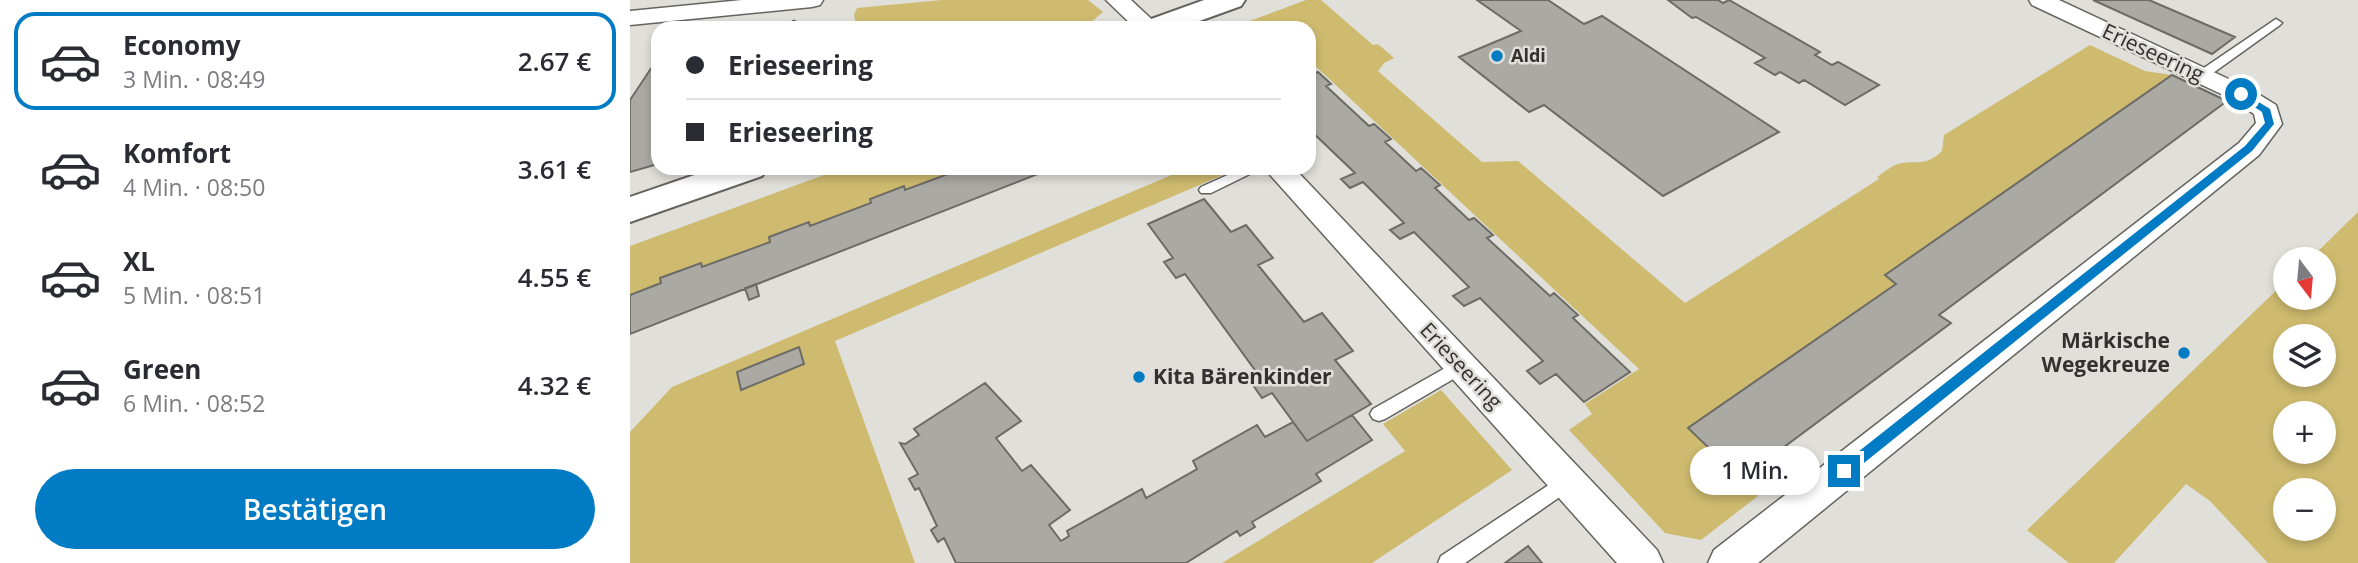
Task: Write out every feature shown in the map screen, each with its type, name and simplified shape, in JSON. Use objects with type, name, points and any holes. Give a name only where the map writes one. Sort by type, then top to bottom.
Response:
[{"type":"street","points":[[630,18],[812,0]]},
{"type":"street","points":[[1117,0],[1142,21]]},
{"type":"street","points":[[1171,21],[1231,0]]},
{"type":"street","name":"Erieseering","points":[[1728,563],[2249,149],[2269,124],[2267,111],[2241,94],[2040,0]]},
{"type":"street","points":[[630,210],[728,175]]},
{"type":"street","name":"Erieseering","points":[[1284,175],[1643,563]]},
{"type":"lane","points":[[2202,75],[2276,23]]},
{"type":"lane","points":[[1206,190],[1239,175]]},
{"type":"lane","points":[[1378,414],[1461,366]]},
{"type":"lane","points":[[1448,563],[1567,481]]},
{"type":"shaded area","points":[[942,0],[1088,0],[1103,12],[1092,21],[855,21],[854,15],[857,8]]},
{"type":"shaded area","points":[[1306,0],[1321,0],[1373,45],[1378,44],[1394,58],[1384,63],[1378,71],[1482,162],[1518,161],[1685,303],[1879,179],[1877,177],[1893,166],[1930,160],[1942,151],[1944,135],[2090,45],[2145,71],[2172,75],[1886,275],[1896,284],[1688,428],[1758,496],[1701,540],[1665,533],[1569,430],[1592,414],[1585,404],[1639,369],[1316,67],[1316,21],[1250,21]]},
{"type":"shaded area","points":[[824,175],[945,175],[870,199],[871,203],[810,226],[809,223],[769,237],[770,242],[702,267],[700,263],[661,278],[661,283],[630,295],[630,246]]},
{"type":"shaded area","points":[[1172,175],[1223,175],[835,341],[915,563],[630,563],[630,432],[672,387]]},
{"type":"shaded area","points":[[2358,212],[2358,563],[2268,563],[2210,501],[2186,484],[2114,563],[2069,563],[2027,530],[2273,294],[2273,310],[2336,310],[2336,247],[2322,247]]},
{"type":"shaded area","points":[[1441,390],[1512,470],[1372,563],[1222,563],[1405,451],[1383,424]]},
{"type":"building","points":[[1477,0],[1548,0],[1584,24],[1602,16],[1779,132],[1663,196],[1544,105],[1529,112],[1459,57],[1521,31]]},
{"type":"building","points":[[1668,0],[1718,0],[1723,3],[1729,0],[1820,52],[1815,55],[1832,65],[1838,62],[1879,85],[1845,105],[1804,80],[1799,83],[1780,72],[1775,75],[1755,63],[1765,58],[1696,17],[1692,18]]},
{"type":"building","points":[[2093,0],[2149,0],[2235,37],[2212,54]]},
{"type":"building","points":[[651,68],[651,166],[630,172],[630,100]]},
{"type":"building","points":[[1318,72],[1331,84],[1326,86],[1369,126],[1374,124],[1391,139],[1385,142],[1416,171],[1421,168],[1440,185],[1435,188],[1469,220],[1474,218],[1493,235],[1487,238],[1550,296],[1554,293],[1578,315],[1573,318],[1630,372],[1584,402],[1556,374],[1540,384],[1527,371],[1543,361],[1480,298],[1464,306],[1453,296],[1469,287],[1414,232],[1400,239],[1390,230],[1404,223],[1363,182],[1350,188],[1341,179],[1355,173],[1316,136]]},
{"type":"building","points":[[2172,75],[2227,101],[1939,315],[1951,323],[1741,479],[1688,428],[1896,284],[1885,275]]},
{"type":"building","points":[[945,175],[1035,175],[630,334],[630,295],[661,283],[660,278],[701,263],[702,267],[770,242],[769,237],[809,222],[810,226],[871,203],[870,199],[904,186],[905,190]]},
{"type":"building","points":[[1204,199],[1231,232],[1246,225],[1273,258],[1258,265],[1304,322],[1322,313],[1353,351],[1335,360],[1371,404],[1307,441],[1272,393],[1262,398],[1248,378],[1257,373],[1185,274],[1176,278],[1164,262],[1173,258],[1148,224]]},
{"type":"building","points":[[756,284],[759,296],[749,300],[745,288]]},
{"type":"building","points":[[799,347],[804,364],[741,390],[737,372]]},
{"type":"building","points":[[985,383],[1021,421],[996,438],[1022,471],[1031,465],[1070,510],[1049,525],[1061,541],[1069,536],[1067,531],[1142,489],[1146,498],[1197,469],[1193,461],[1257,425],[1265,437],[1293,422],[1307,441],[1352,415],[1372,440],[1316,474],[1321,481],[1252,522],[1255,527],[1240,536],[1237,531],[1186,563],[956,563],[944,538],[938,542],[931,530],[937,526],[919,488],[915,490],[909,479],[918,474],[900,443],[905,444],[919,435],[914,429]]},
{"type":"building","points":[[1528,546],[1542,563],[1505,563]]},
{"type":"place","name":"Aldi","points":[[1497,56]]},
{"type":"place","name":"Märkische Wegekreuze","points":[[2184,353]]},
{"type":"place","name":"Kita Bärenkinder","points":[[1139,377]]},
{"type":"route","points":[[1844,471],[2249,149],[2269,124],[2267,111],[2241,94]]}]
